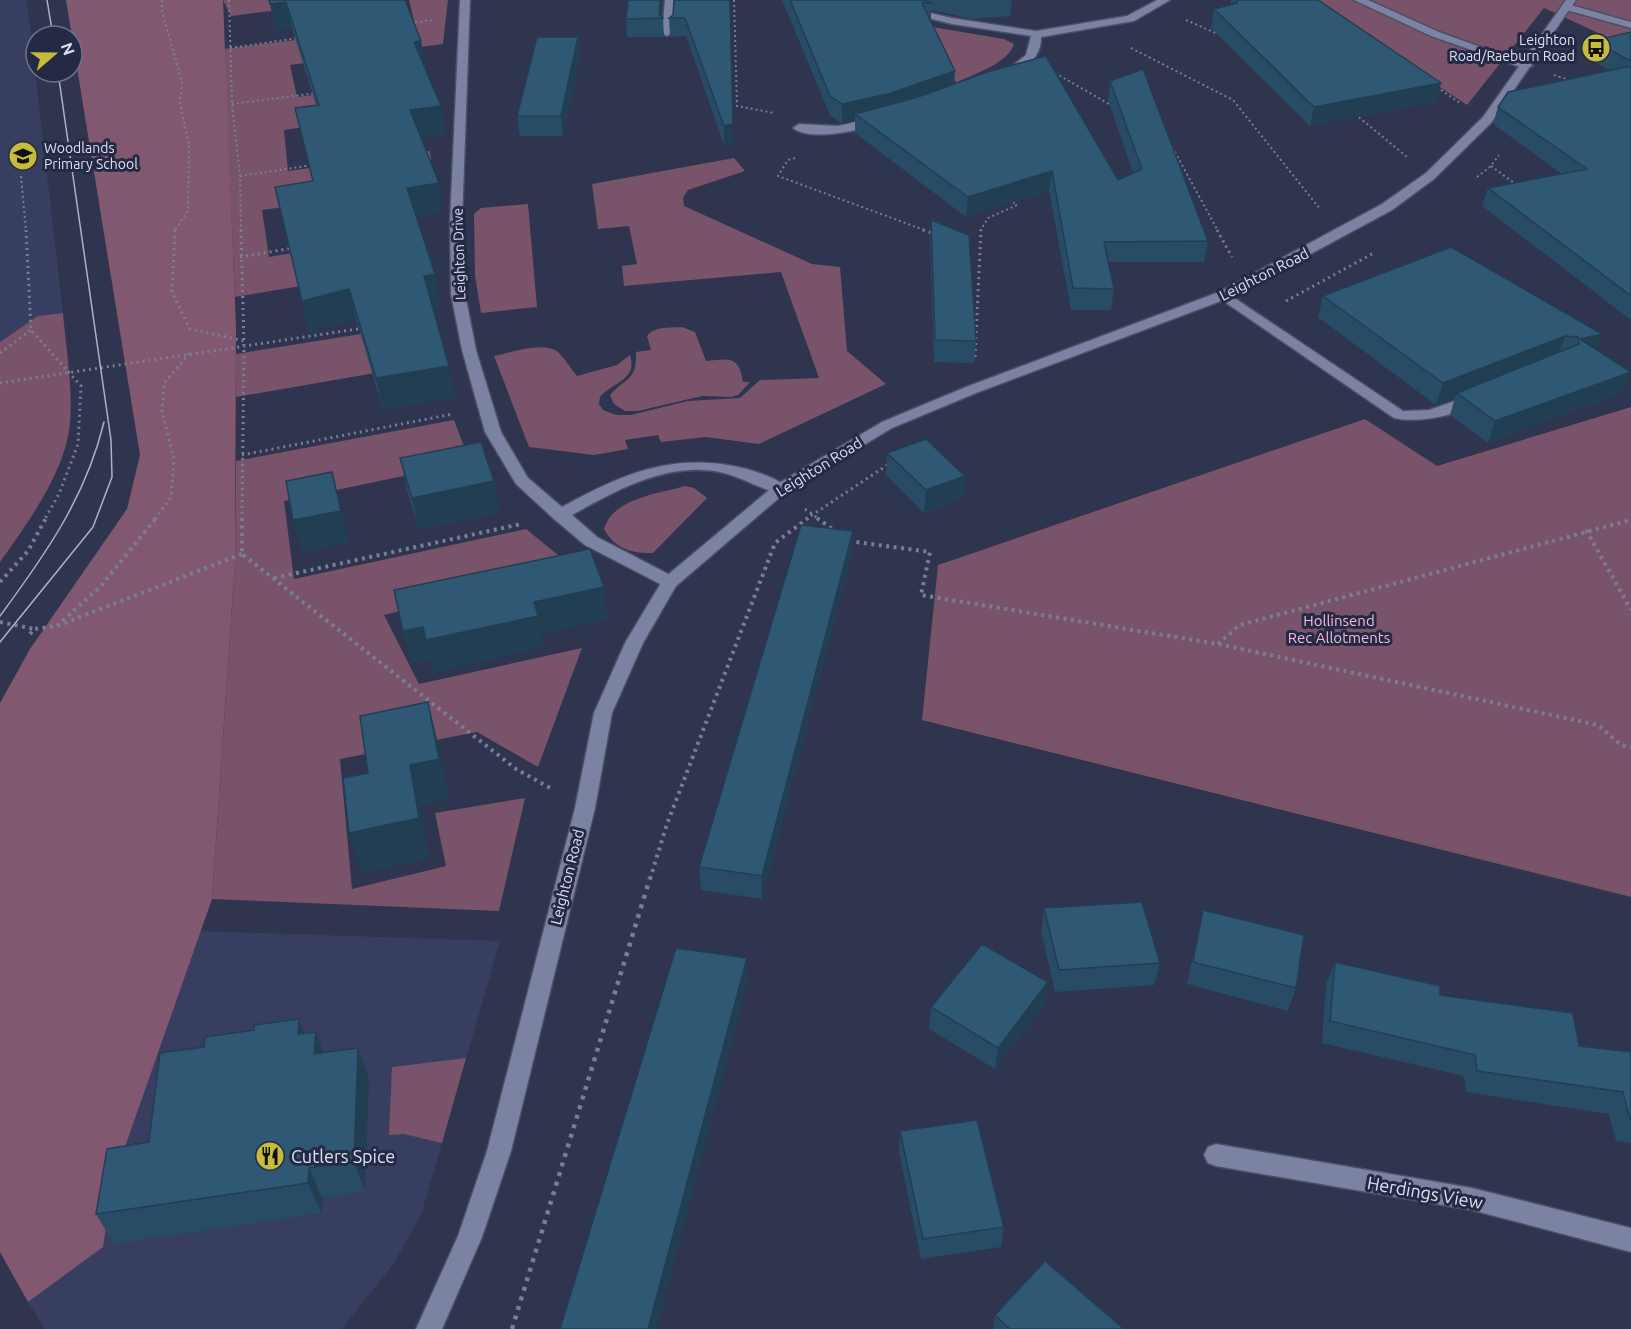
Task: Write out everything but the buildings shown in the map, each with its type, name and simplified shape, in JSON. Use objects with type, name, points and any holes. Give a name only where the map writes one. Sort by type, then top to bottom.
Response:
[{"type":"street","name":"Leighton Drive","points":[[465,0],[456,222],[459,294],[469,350],[493,432],[522,481],[560,515],[591,541],[670,582]]},
{"type":"street","points":[[668,33],[670,0]]},
{"type":"street","points":[[860,0],[952,21],[1035,34],[1091,27],[1130,19],[1161,3]]},
{"type":"street","points":[[1359,0],[1435,34],[1527,66]]},
{"type":"street","points":[[1569,4],[1631,25]]},
{"type":"street","name":"Leighton Road","points":[[429,1329],[470,1237],[499,1151],[585,808],[603,713],[634,643],[670,582],[780,489],[887,425],[1224,295],[1387,207],[1430,176],[1486,120],[1527,66],[1569,4]]},
{"type":"street","points":[[994,80],[1030,59],[1037,47],[1035,34]]},
{"type":"street","points":[[799,128],[826,131],[852,129],[890,117]]},
{"type":"street","points":[[1224,295],[1399,415],[1414,418],[1431,415],[1486,394]]},
{"type":"street","points":[[560,515],[604,490],[646,472],[683,466],[719,466],[754,475],[780,489]]},
{"type":"street","name":"Herdings View","points":[[1216,1155],[1472,1199],[1631,1240]]},
{"type":"path","points":[[162,0],[162,11],[182,82],[180,103],[189,146],[188,211],[174,231],[172,292],[190,329],[244,341]]},
{"type":"path","points":[[229,0],[232,104],[240,176],[240,257],[244,341],[242,554]]},
{"type":"path","points":[[734,0],[737,106],[798,117],[799,128]]},
{"type":"path","points":[[1161,3],[1220,35]]},
{"type":"path","points":[[409,23],[463,16]]},
{"type":"path","points":[[1091,27],[1233,100],[1340,234]]},
{"type":"path","points":[[230,48],[303,38]]},
{"type":"path","points":[[1030,59],[1119,110]]},
{"type":"path","points":[[1527,66],[1576,84]]},
{"type":"path","points":[[1437,88],[1486,120]]},
{"type":"path","points":[[232,104],[328,91]]},
{"type":"path","points":[[1350,110],[1430,176]]},
{"type":"path","points":[[1168,139],[1247,284]]},
{"type":"path","points":[[1473,180],[1491,166],[1504,147]]},
{"type":"path","points":[[797,157],[788,160],[778,176],[934,233]]},
{"type":"path","points":[[240,176],[317,164]]},
{"type":"path","points":[[1491,166],[1519,187]]},
{"type":"path","points":[[0,582],[27,550],[59,494],[78,444],[81,386],[31,330],[30,279],[21,176]]},
{"type":"path","points":[[995,382],[975,364],[979,233],[988,218],[1017,205],[1007,198]]},
{"type":"path","points":[[240,257],[303,246]]},
{"type":"path","points":[[1257,319],[1383,248]]},
{"type":"path","points":[[0,383],[68,370],[191,352],[244,348],[370,327]]},
{"type":"path","points":[[0,352],[31,330]]},
{"type":"path","points":[[57,626],[101,586],[143,536],[171,497],[174,459],[162,411],[164,383],[191,352]]},
{"type":"path","points":[[242,454],[486,408]]},
{"type":"path","points":[[512,1329],[667,824],[775,543],[813,514],[896,459]]},
{"type":"path","points":[[780,489],[850,542],[930,552],[921,595],[1218,644],[1598,725],[1621,745],[1631,747]]},
{"type":"path","points":[[273,578],[560,515]]},
{"type":"path","points":[[1218,644],[1240,625],[1586,530],[1631,520]]},
{"type":"path","points":[[1586,530],[1631,610]]},
{"type":"path","points":[[0,622],[34,629],[57,626],[242,554]]},
{"type":"path","points":[[242,554],[516,769],[585,808]]},
{"type":"path","points":[[30,634],[34,629]]},
{"type":"shaded area","name":"Woodlands Primary School","points":[[0,0],[27,0],[30,24],[24,24],[24,84],[37,84],[63,313],[38,316],[0,342]]},
{"type":"shaded area","points":[[66,0],[223,0],[236,327],[235,562],[212,899],[113,1181],[103,1247],[28,1302],[0,1252],[0,703],[30,649],[127,509],[140,455],[80,84],[84,84],[84,24],[70,24]]},
{"type":"shaded area","points":[[199,931],[500,941],[421,1215],[394,1263],[342,1329],[45,1329],[28,1302],[103,1246],[113,1181]]},
{"type":"green space","points":[[223,0],[357,0],[231,16]]},
{"type":"green space","points":[[409,0],[448,0],[443,44],[290,65],[297,97],[422,81],[419,110],[284,130],[288,171],[430,151],[434,186],[262,210],[269,257],[404,234],[409,268],[235,297],[224,49],[415,25]]},
{"type":"green space","points":[[1308,0],[1631,0],[1631,48],[1544,8],[1467,105]]},
{"type":"green space","points":[[932,27],[1004,39],[1014,44],[1005,57],[997,63],[956,83]]},
{"type":"green space","points":[[734,158],[745,171],[688,190],[683,198],[684,206],[812,264],[840,267],[847,351],[886,384],[759,444],[706,437],[661,442],[658,435],[625,440],[628,449],[594,455],[529,447],[494,356],[537,347],[553,349],[562,356],[577,376],[617,365],[630,355],[631,370],[623,380],[600,397],[599,404],[603,410],[616,415],[631,415],[688,401],[740,398],[760,380],[819,378],[781,272],[624,286],[622,266],[637,264],[629,226],[598,229],[592,184]]},
{"type":"green space","points":[[528,204],[537,307],[481,313],[475,276],[474,214],[481,208]]},
{"type":"green space","points":[[63,313],[71,396],[67,441],[44,496],[0,562],[0,342],[38,316]]},
{"type":"green space","points":[[436,322],[444,361],[236,397],[236,354]]},
{"type":"green space","points":[[682,327],[695,332],[706,361],[732,361],[739,367],[743,382],[750,382],[738,395],[731,397],[702,396],[638,411],[625,411],[614,404],[610,395],[632,374],[635,368],[636,352],[651,350],[647,336],[658,329]]},
{"type":"green space","name":"Hollinsend Rec Allotments","points":[[1631,407],[1631,897],[922,720],[938,565],[1365,419],[1437,466]]},
{"type":"green space","points":[[454,420],[470,462],[284,501],[294,579],[526,529],[574,568],[384,615],[419,684],[582,648],[538,767],[477,732],[340,759],[352,889],[446,866],[435,813],[525,798],[499,911],[212,899],[235,562],[236,461]]},
{"type":"green space","points":[[685,486],[694,488],[707,498],[653,553],[631,551],[618,545],[608,536],[604,529],[609,519],[626,504]]},
{"type":"green space","points":[[466,1058],[442,1143],[404,1134],[389,1135],[392,1067]]},
{"type":"tram line","points":[[47,0],[51,24]]},
{"type":"tram line","points":[[0,642],[93,527],[112,477],[111,440],[60,84]]},
{"type":"tram line","points":[[0,616],[48,548],[75,500],[96,449],[104,422]]},
{"type":"place","name":"Leighton Road/Raeburn Road","points":[[1596,48]]},
{"type":"place","name":"Woodlands Primary School","points":[[23,156]]},
{"type":"place","name":"Cutlers Spice","points":[[270,1156]]}]
